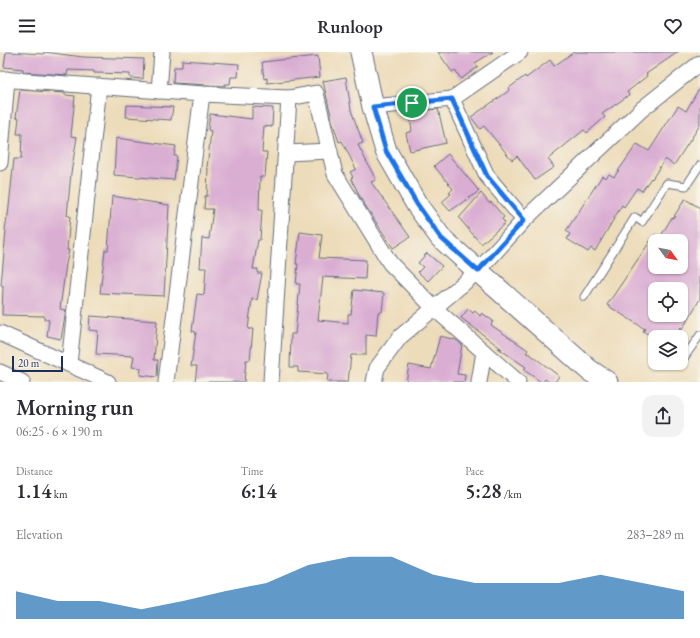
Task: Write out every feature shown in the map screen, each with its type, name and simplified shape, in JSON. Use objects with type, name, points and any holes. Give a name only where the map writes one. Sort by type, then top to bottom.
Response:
[{"type":"street","points":[[159,91],[162,52]]},
{"type":"street","points":[[361,52],[373,107],[386,151],[417,204],[441,238],[589,370],[607,382]]},
{"type":"street","points":[[373,107],[452,99],[520,52]]},
{"type":"street","points":[[374,382],[377,368],[400,337],[478,271],[524,220],[642,109],[700,63]]},
{"type":"street","points":[[0,163],[4,79],[202,94],[289,98],[316,93],[335,174],[390,263],[434,308],[518,382]]},
{"type":"street","points":[[69,364],[99,86]]},
{"type":"street","points":[[166,382],[202,94]]},
{"type":"street","points":[[271,382],[289,98]]},
{"type":"street","points":[[452,99],[487,176],[524,220]]},
{"type":"street","points":[[286,153],[330,151]]},
{"type":"street","points":[[0,333],[108,382]]},
{"type":"street","points":[[478,382],[484,352]]},
{"type":"street","points":[[0,372],[22,382]]},
{"type":"lane","points":[[584,297],[635,217],[642,222],[667,183],[686,186],[700,164]]},
{"type":"lane","points":[[688,352],[700,335]]},
{"type":"building","points":[[6,52],[44,54],[44,52],[83,57],[144,59],[143,79],[130,78],[130,74],[94,73],[94,71],[68,70],[67,75],[23,72],[23,69],[4,67]]},
{"type":"building","points":[[438,52],[493,52],[475,63],[478,67],[461,79],[455,70],[452,72]]},
{"type":"building","points":[[574,52],[678,52],[646,74],[647,76],[627,92],[629,95],[602,114],[605,117],[587,133],[584,130],[548,159],[554,167],[535,180],[517,156],[512,160],[484,126],[480,129],[471,117],[510,90],[509,88],[525,76],[526,78],[550,60],[554,66]]},
{"type":"building","points":[[318,56],[320,77],[267,83],[267,78],[264,79],[262,62]]},
{"type":"building","points":[[182,60],[239,64],[238,77],[231,77],[230,84],[225,84],[225,86],[173,83],[174,67],[182,67]]},
{"type":"building","points":[[346,77],[351,110],[363,143],[358,145],[376,180],[371,182],[410,237],[393,248],[361,199],[351,178],[353,177],[350,172],[356,169],[342,141],[339,142],[333,124],[323,81]]},
{"type":"building","points":[[700,87],[700,125],[674,165],[665,159],[642,191],[637,188],[624,207],[622,205],[595,251],[591,248],[588,252],[567,239],[570,234],[566,231],[602,176],[606,178],[609,174],[614,177],[637,144],[649,151],[678,106],[686,111]]},
{"type":"building","points":[[20,90],[65,93],[65,95],[75,96],[71,136],[77,137],[71,173],[67,216],[70,216],[67,250],[69,250],[60,309],[66,310],[61,339],[47,336],[49,320],[44,319],[44,316],[2,315],[3,286],[1,285],[5,230],[8,216],[14,159],[21,159],[22,134],[17,134],[19,118],[16,117]]},
{"type":"building","points":[[127,105],[173,107],[171,120],[126,117]]},
{"type":"building","points":[[252,107],[273,108],[272,127],[264,126],[262,152],[267,152],[265,177],[260,177],[259,210],[262,210],[260,240],[258,240],[253,269],[258,269],[257,273],[262,273],[257,300],[252,299],[248,329],[253,329],[250,360],[246,360],[244,382],[195,382],[197,366],[191,366],[196,332],[192,331],[197,294],[204,295],[206,268],[200,268],[202,238],[209,239],[213,209],[204,209],[205,196],[207,196],[207,168],[211,131],[208,130],[210,114],[252,119]]},
{"type":"building","points":[[438,109],[446,143],[410,151],[406,133],[412,131],[410,118],[421,116],[420,111]]},
{"type":"building","points":[[116,138],[176,146],[174,156],[177,156],[174,180],[114,175]]},
{"type":"building","points":[[448,154],[479,191],[450,211],[442,202],[451,194],[449,193],[453,189],[434,166]]},
{"type":"building","points":[[481,193],[504,217],[502,219],[505,223],[481,244],[459,218]]},
{"type":"building","points":[[112,196],[169,205],[164,296],[100,293],[105,250],[108,250]]},
{"type":"building","points":[[685,199],[700,208],[700,299],[688,319],[688,282],[648,282],[648,322],[686,322],[682,330],[681,327],[679,330],[648,330],[648,334],[643,331],[645,329],[607,305],[648,244],[648,274],[688,274],[688,234],[662,234],[672,217],[673,218]]},
{"type":"building","points":[[300,232],[322,235],[319,258],[366,260],[365,279],[323,277],[318,320],[348,323],[348,314],[351,314],[354,290],[384,293],[382,312],[378,312],[376,336],[366,335],[366,355],[351,355],[348,382],[327,382],[328,374],[298,372],[298,367],[290,367],[291,334],[295,334],[300,284],[296,284],[298,264],[296,264]]},
{"type":"building","points":[[427,253],[442,266],[428,281],[418,272],[423,267],[418,263]]},
{"type":"building","points":[[468,309],[473,313],[475,311],[480,316],[482,313],[493,321],[491,325],[528,350],[526,353],[530,354],[559,376],[555,382],[549,382],[545,379],[541,382],[524,370],[526,367],[498,348],[502,349],[461,318]]},
{"type":"building","points":[[90,316],[157,321],[154,360],[158,360],[157,377],[140,375],[141,368],[132,367],[134,356],[96,354],[98,331],[89,330]]},
{"type":"building","points":[[440,336],[456,340],[462,345],[457,374],[465,375],[464,382],[406,382],[409,365],[431,369]]},
{"type":"route","points":[[452,99],[487,176],[524,220],[478,271],[441,238],[417,204],[386,151],[373,107],[412,103],[452,99]]}]
